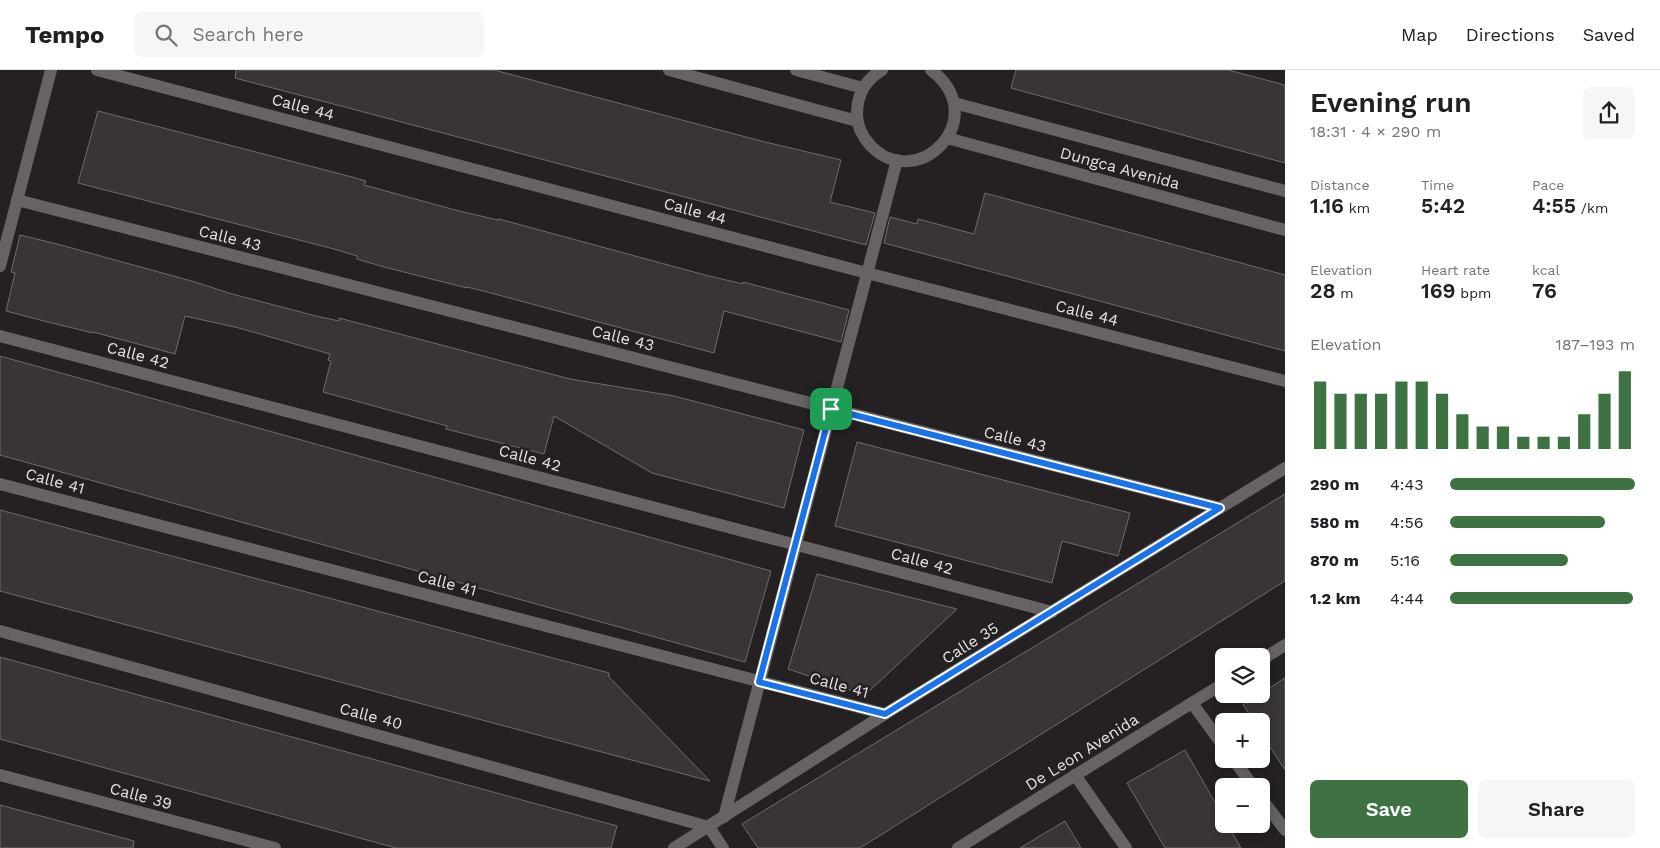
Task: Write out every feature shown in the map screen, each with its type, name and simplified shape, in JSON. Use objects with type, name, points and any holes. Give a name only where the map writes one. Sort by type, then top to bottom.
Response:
[{"type":"street","points":[[0,266],[51,70]]},
{"type":"street","name":"Calle 44","points":[[97,70],[1285,381]]},
{"type":"street","points":[[668,70],[857,121]]},
{"type":"street","points":[[796,70],[863,88]]},
{"type":"street","points":[[882,70],[873,75],[863,88],[857,104],[857,121],[864,138],[877,152],[898,160],[914,160],[933,152],[947,138],[954,121],[954,103],[950,90],[942,79],[931,70]]},
{"type":"street","name":"Dungca Avenida","points":[[954,103],[1285,191]]},
{"type":"street","name":"Dungca Avenida","points":[[947,138],[1285,230]]},
{"type":"street","points":[[724,818],[898,160]]},
{"type":"street","name":"Calle 43","points":[[17,200],[1220,508]]},
{"type":"street","name":"Calle 42","points":[[0,336],[1052,612]]},
{"type":"street","name":"Calle 35","points":[[674,848],[885,714],[1285,468]]},
{"type":"street","name":"Calle 41","points":[[0,484],[885,714]]},
{"type":"street","name":"Calle 40","points":[[0,631],[709,827]]},
{"type":"street","points":[[1270,654],[1285,645]]},
{"type":"street","name":"De Leon Avenida","points":[[958,848],[1215,689]]},
{"type":"street","points":[[1192,703],[1215,735]]},
{"type":"street","name":"Calle 39","points":[[0,775],[275,848]]},
{"type":"street","points":[[1075,775],[1126,848]]},
{"type":"street","points":[[1270,810],[1285,830]]},
{"type":"street","points":[[709,827],[723,848]]},
{"type":"building","points":[[236,70],[494,70],[761,141],[841,160],[830,202],[875,213],[866,245],[235,78]]},
{"type":"building","points":[[1016,70],[1228,70],[1285,85],[1285,163],[1011,88]]},
{"type":"building","points":[[98,111],[352,177],[366,181],[364,185],[459,211],[499,219],[705,275],[743,284],[743,282],[849,310],[841,342],[724,311],[714,353],[487,292],[384,267],[357,259],[357,256],[334,249],[78,183]]},
{"type":"building","points":[[985,193],[1285,275],[1285,351],[884,243],[890,217],[917,224],[918,219],[974,234]]},
{"type":"building","points":[[20,235],[316,316],[339,321],[339,318],[570,379],[674,396],[804,430],[784,508],[652,473],[554,416],[544,454],[446,429],[447,426],[323,392],[331,361],[328,360],[330,354],[239,328],[185,316],[175,354],[6,311],[15,273],[11,272]]},
{"type":"building","points":[[0,356],[771,571],[745,662],[0,455]]},
{"type":"building","points":[[857,442],[1130,513],[1118,556],[1062,541],[1052,583],[835,526]]},
{"type":"building","points":[[1285,494],[1285,581],[860,848],[758,848],[742,824]]},
{"type":"building","points":[[0,510],[609,673],[609,677],[710,781],[0,591]]},
{"type":"building","points":[[817,574],[957,609],[865,695],[788,669]]},
{"type":"building","points":[[0,657],[617,826],[611,848],[396,848],[0,739]]},
{"type":"building","points":[[1285,678],[1285,770],[1270,747],[1270,713],[1248,713],[1243,705],[1246,703],[1270,703],[1270,688]]},
{"type":"building","points":[[1185,750],[1215,802],[1215,833],[1232,833],[1241,848],[1165,848],[1127,783]]},
{"type":"building","points":[[0,805],[134,841],[133,848],[0,848]]},
{"type":"building","points":[[1065,821],[1081,848],[1020,848]]},
{"type":"route","points":[[831,409],[1220,508],[885,714],[759,682],[831,409]]}]
